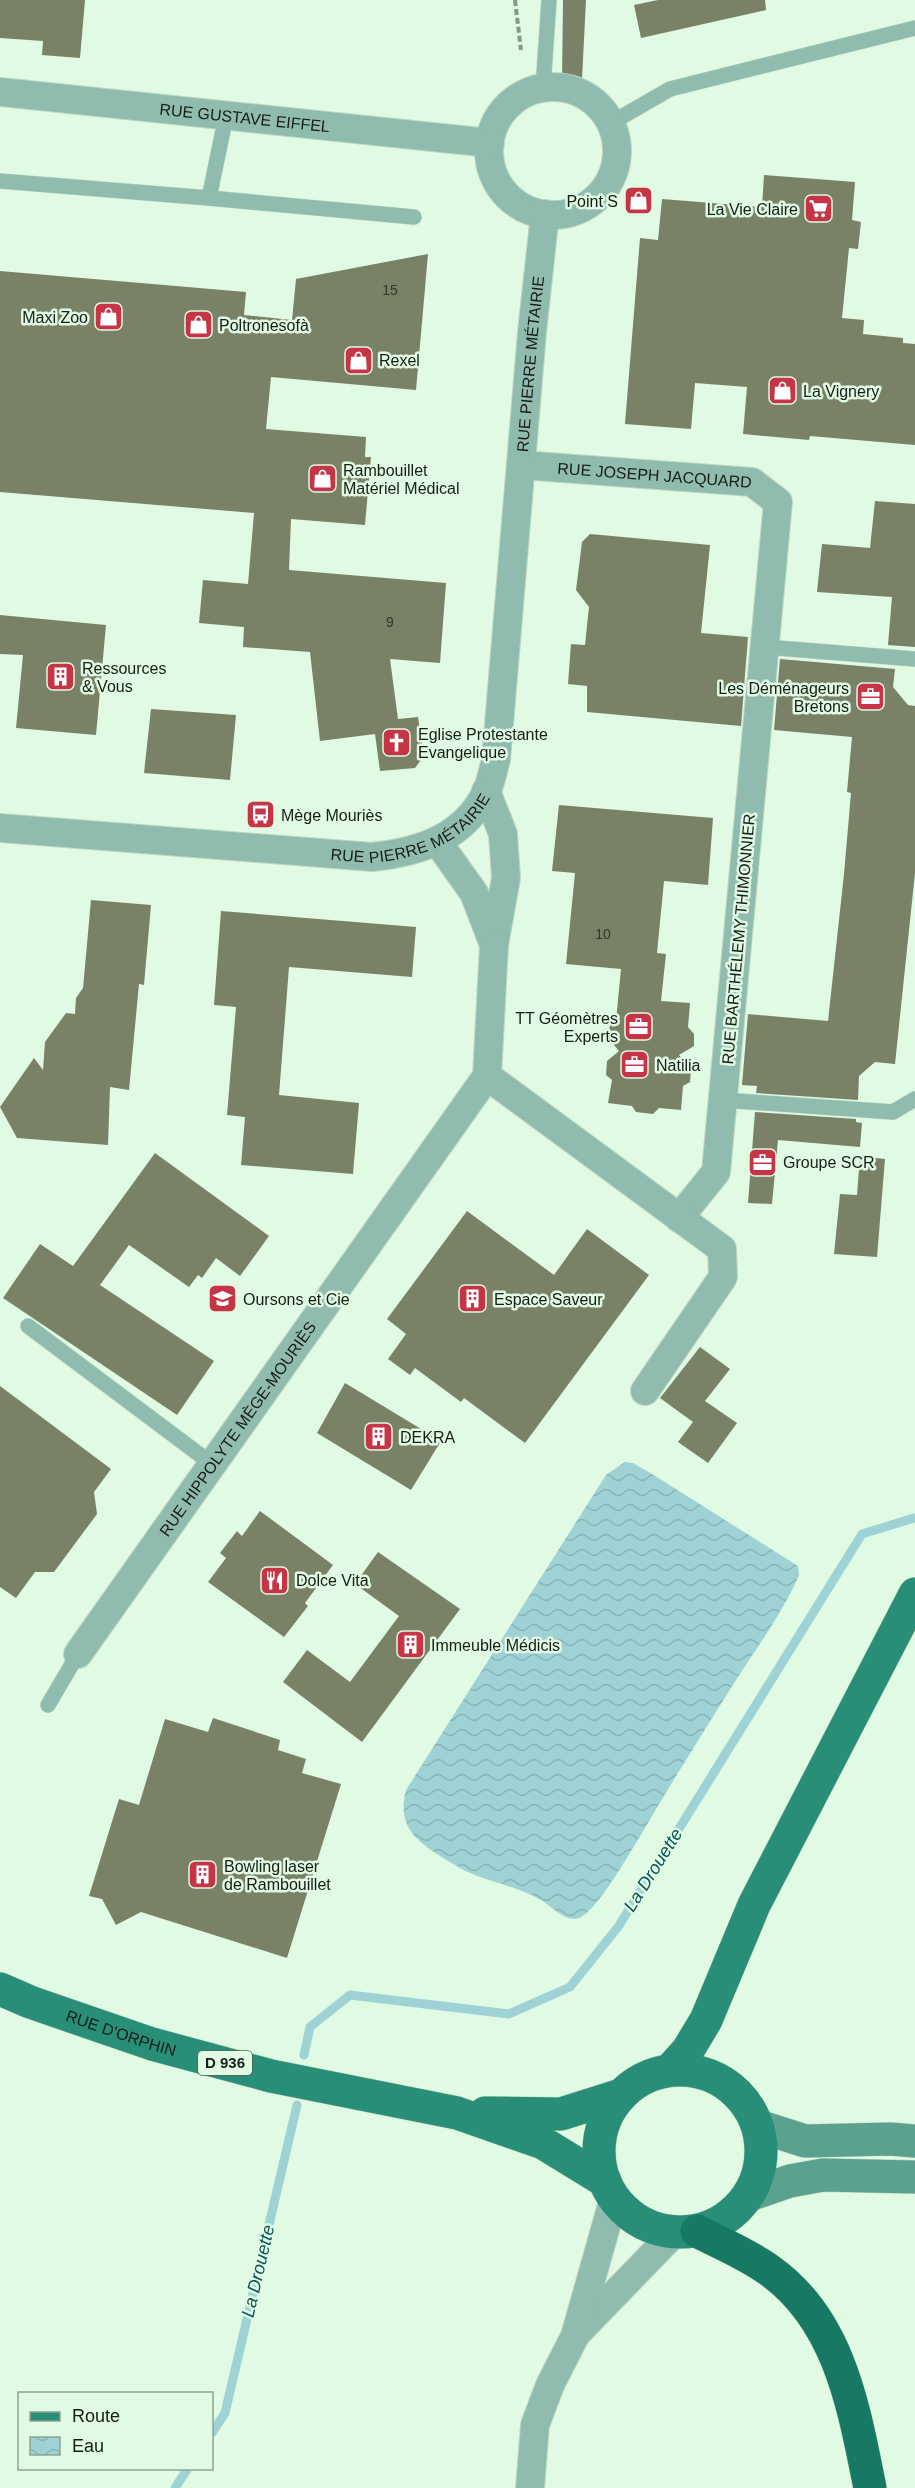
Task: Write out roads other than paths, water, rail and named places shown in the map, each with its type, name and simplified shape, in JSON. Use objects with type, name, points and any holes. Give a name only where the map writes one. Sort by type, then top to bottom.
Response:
[{"type":"highway","points":[[686,2232],[770,2270],[811,2309],[838,2356],[860,2438],[870,2488]]},
{"type":"main road","points":[[670,2070],[688,2050],[706,2020],[754,1905],[915,1594]]},
{"type":"main road","name":"RUE D'ORPHIN","points":[[0,1989],[30,2002],[152,2044],[272,2076],[457,2113],[543,2143],[609,2190]]},
{"type":"main road","points":[[670,2070],[695,2071],[718,2079],[738,2093],[750,2108],[758,2126],[762,2151],[759,2174],[749,2195],[726,2218],[686,2232],[656,2229],[638,2220],[609,2190],[600,2163],[599,2144],[606,2118],[621,2095],[644,2078],[670,2070]]},
{"type":"main road","name":"RUE D'ORPHIN","points":[[457,2113],[561,2114],[621,2095]]},
{"type":"main road","points":[[758,2126],[805,2141],[890,2139],[915,2141]]},
{"type":"main road","points":[[749,2195],[790,2181],[823,2175],[915,2177]]},
{"type":"street","points":[[543,88],[563,88],[583,95],[599,107],[610,123],[615,142],[616,161],[610,179],[600,195],[585,206],[568,214],[532,212],[516,204],[503,193],[493,174],[489,159],[490,143],[497,119],[510,104],[527,93],[543,88]]},
{"type":"street","name":"RUE GUSTAVE EIFFEL","points":[[0,92],[490,143]]},
{"type":"street","name":"RUE PIERRE MÉTAIRIE","points":[[0,828],[372,857],[405,853],[437,841],[464,823],[486,791],[496,760],[532,332],[545,214]]},
{"type":"street","name":"RUE JOSEPH JACQUARD","points":[[521,465],[752,482],[778,502],[765,647]]},
{"type":"street","name":"RUE BARTHÉLEMY THIMONNIER","points":[[679,1218],[716,1172],[765,647]]},
{"type":"street","points":[[486,791],[503,834],[506,878],[494,945],[487,1076],[722,1249],[723,1277],[645,1392]]},
{"type":"street","points":[[437,841],[474,893],[494,945]]},
{"type":"street","name":"RUE HIPPOLYTE MÈGE-MOURIÈS","points":[[78,1654],[487,1076]]},
{"type":"street","points":[[530,2488],[536,2425],[550,2385],[575,2336],[609,2190]]},
{"type":"street","points":[[575,2336],[686,2232]]},
{"type":"lane","points":[[543,88],[549,0]]},
{"type":"lane","points":[[610,123],[670,89],[915,28]]},
{"type":"lane","points":[[209,198],[226,116]]},
{"type":"lane","points":[[0,181],[414,217]]},
{"type":"lane","points":[[765,647],[915,658]]},
{"type":"lane","points":[[723,1100],[893,1112],[915,1099]]},
{"type":"lane","points":[[28,1326],[212,1464]]},
{"type":"lane","points":[[48,1705],[78,1654]]},
{"type":"water","points":[[625,1462],[633,1463],[652,1474],[798,1566],[799,1575],[778,1616],[618,1872],[586,1914],[574,1919],[563,1916],[529,1894],[475,1875],[432,1851],[414,1836],[408,1827],[404,1804],[406,1790],[606,1475]]},
{"type":"waterway","name":"La Drouette","points":[[304,2055],[310,2027],[350,1995],[509,2014],[570,1987],[618,1927],[862,1534],[914,1518]]},
{"type":"waterway","name":"La Drouette","points":[[213,2431],[225,2413],[297,2105]]},
{"type":"waterway","name":"La Drouette","points":[[175,2488],[187,2470]]},
{"type":"place","name":"Point S","points":[[639,201]]},
{"type":"place","name":"La Vie Claire","points":[[819,209]]},
{"type":"place","name":"Maxi Zoo","points":[[109,317]]},
{"type":"place","name":"Poltronesofà","points":[[198,325]]},
{"type":"place","name":"Rexel","points":[[358,360]]},
{"type":"place","name":"La Vignery","points":[[782,391]]},
{"type":"place","name":"Rambouillet Matériel Médical","points":[[322,479]]},
{"type":"place","name":"Ressources & Vous","points":[[61,677]]},
{"type":"place","name":"Les Déménageurs Bretons","points":[[870,697]]},
{"type":"place","name":"Eglise Protestante Evangelique","points":[[397,743]]},
{"type":"place","name":"Mège Mouriès","points":[[260,815]]},
{"type":"place","name":"TT Géomètres Experts","points":[[639,1027]]},
{"type":"place","name":"Natilia","points":[[635,1065]]},
{"type":"place","name":"Groupe SCR","points":[[762,1162]]},
{"type":"place","name":"Oursons et Cie","points":[[222,1299]]},
{"type":"place","name":"Espace Saveur","points":[[473,1299]]},
{"type":"place","name":"DEKRA","points":[[379,1437]]},
{"type":"place","name":"Dolce Vita","points":[[275,1580]]},
{"type":"place","name":"Immeuble Médicis","points":[[410,1645]]},
{"type":"place","name":"Bowling laser de Rambouillet","points":[[203,1875]]}]
